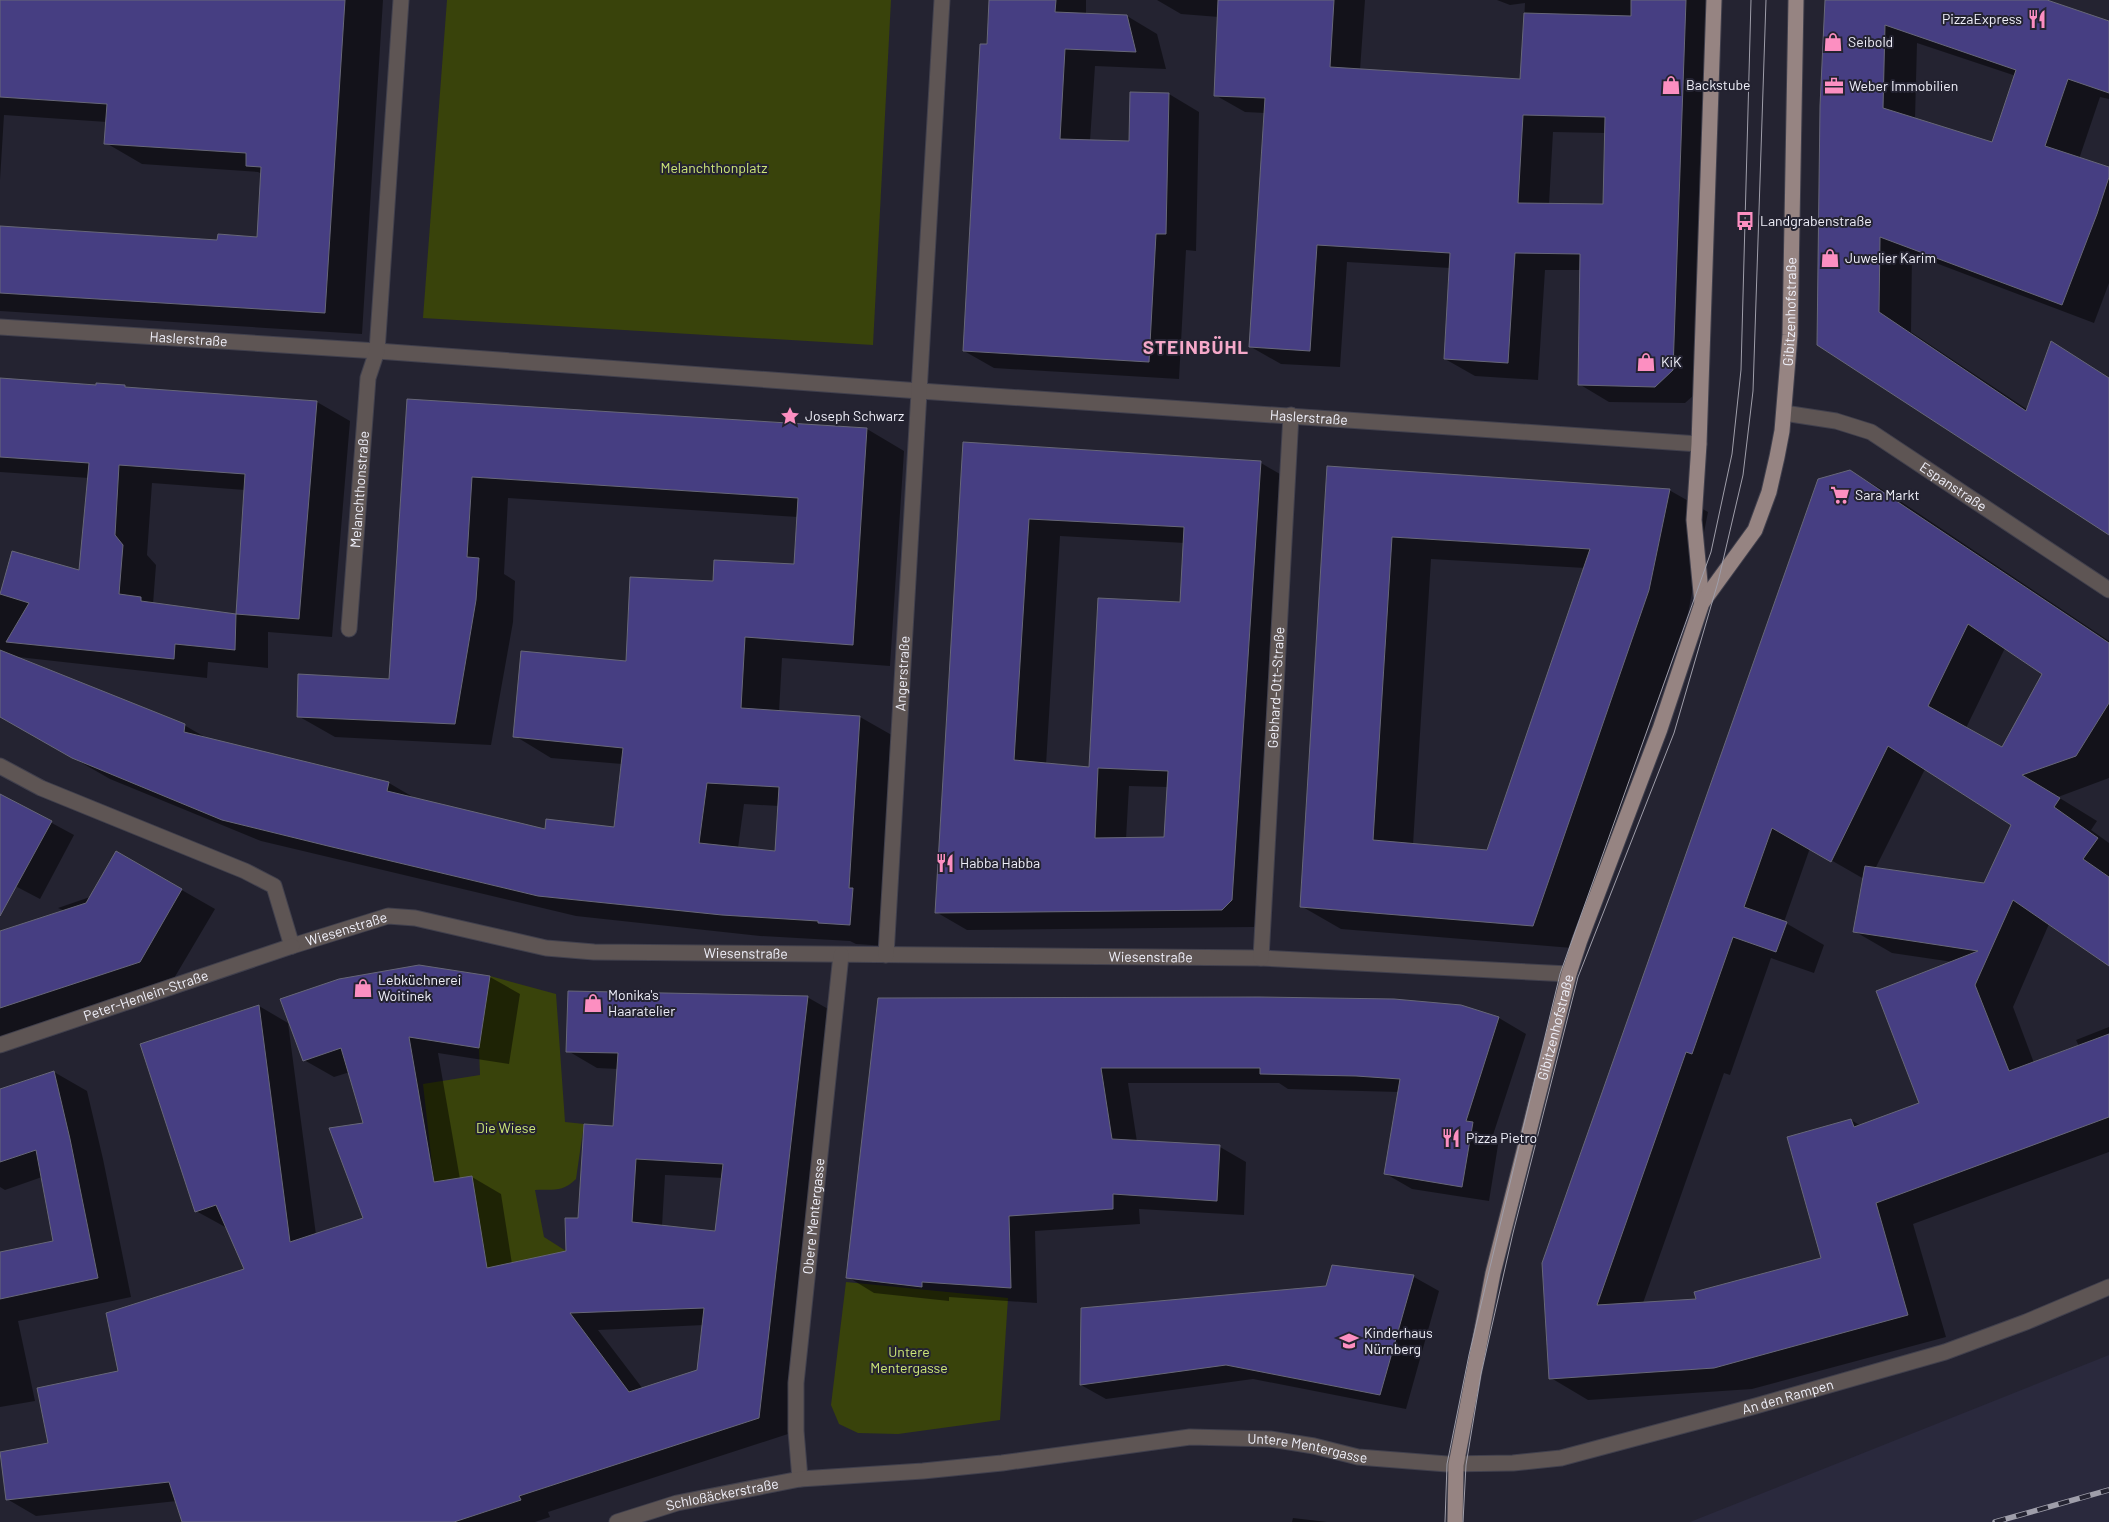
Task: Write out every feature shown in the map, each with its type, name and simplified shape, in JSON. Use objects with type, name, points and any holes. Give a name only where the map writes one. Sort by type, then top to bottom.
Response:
[{"type":"main road","name":"Gibitzenhofstraße","points":[[1702,603],[1694,520],[1699,444],[1714,0]]},
{"type":"main road","name":"Gibitzenhofstraße","points":[[1455,1522],[1456,1464],[1493,1272],[1580,940],[1660,729],[1702,603],[1755,530],[1769,492],[1782,431],[1790,335],[1796,0]]},
{"type":"street","points":[[401,0],[377,351],[920,391],[942,0]]},
{"type":"street","name":"Haslerstraße","points":[[0,327],[377,351]]},
{"type":"street","name":"Melanchthonstraße","points":[[349,630],[368,378],[377,351]]},
{"type":"street","name":"Haslerstraße","points":[[920,391],[1699,444]]},
{"type":"street","name":"Angerstraße","points":[[886,955],[920,391]]},
{"type":"street","name":"Espanstraße","points":[[1784,413],[1836,421],[1872,432],[2109,590]]},
{"type":"street","name":"Gebhard-Ott-Straße","points":[[1261,958],[1291,415]]},
{"type":"street","name":"Wiesenstraße","points":[[0,766],[40,788],[245,871],[274,886],[292,946],[388,916],[415,918],[546,948],[594,952],[1261,958],[1570,974]]},
{"type":"street","name":"Peter-Henlein-Straße","points":[[0,1045],[292,946]]},
{"type":"street","name":"Obere Mentergasse","points":[[800,1479],[796,1431],[796,1383],[841,955]]},
{"type":"street","name":"An den Rampen","points":[[1456,1464],[1513,1463],[1561,1458],[1743,1410],[1945,1352],[2026,1322],[2109,1287]]},
{"type":"street","name":"Untere Mentergasse","points":[[800,1479],[993,1464],[1190,1437],[1270,1440],[1314,1446],[1358,1457],[1456,1464]]},
{"type":"street","name":"Schloßäckerstraße","points":[[617,1522],[677,1503],[800,1479]]},
{"type":"shaded area","points":[[2109,1355],[2109,1522],[1690,1522]]},
{"type":"green space","name":"Melanchthonplatz","points":[[447,0],[891,0],[873,345],[423,318]]},
{"type":"green space","name":"Die Wiese","points":[[490,976],[556,994],[565,1122],[584,1124],[576,1179],[561,1188],[535,1190],[544,1237],[566,1251],[487,1268],[472,1176],[434,1182],[423,1084],[480,1075],[479,1048]]},
{"type":"green space","name":"Untere Mentergasse","points":[[846,1282],[1008,1298],[1000,1420],[898,1434],[858,1433],[839,1424],[831,1405]]},
{"type":"building","points":[[0,0],[345,0],[325,313],[0,293],[0,226],[217,240],[218,234],[257,237],[261,167],[246,166],[246,153],[104,144],[107,104],[0,97]]},
{"type":"building","points":[[989,0],[1056,0],[1055,12],[1127,15],[1136,52],[1065,49],[1060,139],[1129,141],[1130,92],[1169,93],[1166,234],[1156,234],[1149,362],[963,351],[980,44],[987,44]]},
{"type":"building","points":[[1218,0],[1334,0],[1330,67],[1520,79],[1524,13],[1631,16],[1631,0],[1686,0],[1673,370],[1655,387],[1578,385],[1580,254],[1515,253],[1508,363],[1444,359],[1450,253],[1317,245],[1310,351],[1249,347],[1265,98],[1214,96]],"holes":[[[1523,115],[1605,117],[1603,204],[1518,203]]]},
{"type":"building","points":[[1825,0],[2047,0],[2109,21],[2109,93],[2068,79],[2045,146],[2109,167],[2109,177],[2097,214],[2062,305],[1880,237],[1879,312],[2026,411],[2051,341],[2109,378],[2109,535],[1817,345],[1820,106]],"holes":[[[1885,25],[2016,70],[1992,142],[1883,108]]]},
{"type":"building","points":[[0,378],[96,385],[96,383],[125,385],[125,387],[317,401],[299,619],[236,614],[235,650],[175,644],[174,659],[6,642],[29,603],[0,594],[12,551],[79,570],[89,463],[0,457]],"holes":[[[119,465],[245,474],[236,614],[141,601],[141,597],[119,594],[123,545],[115,535]]]},
{"type":"building","points":[[407,399],[867,428],[853,645],[745,637],[741,708],[860,716],[849,888],[853,888],[850,925],[722,915],[538,896],[328,846],[222,820],[72,758],[0,717],[0,650],[185,724],[184,732],[389,782],[387,791],[545,829],[546,819],[614,827],[623,748],[513,737],[521,651],[626,661],[630,577],[713,581],[714,560],[794,564],[798,498],[472,477],[467,557],[479,558],[476,600],[455,724],[297,717],[298,674],[389,679]],"holes":[[[707,783],[779,787],[775,851],[699,843]]]},
{"type":"building","points":[[963,442],[1261,461],[1232,900],[1222,910],[935,913]],"holes":[[[1029,519],[1184,527],[1180,602],[1098,598],[1089,767],[1014,760]],[[1098,768],[1168,771],[1164,837],[1095,838]]]},
{"type":"building","points":[[1327,466],[1670,489],[1649,590],[1533,926],[1300,907]],"holes":[[[1392,537],[1590,549],[1487,850],[1373,840]]]},
{"type":"building","points":[[1850,470],[2109,643],[2109,703],[2076,756],[2022,775],[2060,798],[2054,807],[2098,838],[2083,859],[2109,877],[2109,966],[2013,900],[1975,985],[2009,1071],[2109,1034],[2109,1117],[1876,1203],[1908,1315],[1714,1368],[1549,1379],[1542,1263],[1818,479]],"holes":[[[1968,624],[2042,674],[2002,747],[1928,706]],[[1888,746],[2011,825],[1984,883],[1865,866],[1853,932],[1978,951],[1876,991],[1919,1103],[1854,1127],[1851,1119],[1787,1137],[1821,1258],[1694,1292],[1696,1299],[1597,1305],[1686,1052],[1692,1054],[1733,937],[1776,952],[1787,922],[1744,907],[1772,828],[1831,862]]]},
{"type":"building","points":[[0,794],[52,821],[0,916]]},
{"type":"building","points":[[116,851],[182,889],[140,962],[0,1008],[0,931],[86,903]]},
{"type":"building","points":[[419,965],[490,976],[479,1048],[409,1037],[434,1182],[472,1176],[487,1268],[566,1251],[565,1218],[578,1218],[584,1124],[613,1126],[618,1053],[566,1052],[568,991],[808,996],[759,1418],[519,1496],[521,1500],[454,1522],[182,1522],[169,1482],[6,1500],[0,1452],[48,1443],[37,1388],[118,1371],[106,1313],[244,1269],[216,1205],[195,1212],[140,1044],[259,1005],[290,1242],[363,1218],[329,1128],[363,1123],[341,1048],[303,1061],[280,999],[339,979]],"holes":[[[636,1159],[723,1164],[715,1231],[632,1222]],[[704,1308],[697,1370],[629,1392],[570,1313]]]},
{"type":"building","points":[[1259,997],[1394,999],[1461,1005],[1499,1017],[1466,1121],[1473,1122],[1462,1187],[1384,1174],[1400,1079],[1260,1074],[1260,1068],[1101,1068],[1112,1139],[1220,1145],[1217,1201],[1113,1194],[1113,1209],[1009,1216],[1011,1288],[922,1282],[922,1287],[846,1278],[878,998]]},
{"type":"building","points":[[54,1071],[70,1139],[98,1278],[0,1299],[0,1252],[53,1241],[36,1150],[0,1162],[0,1089]]},
{"type":"building","points":[[1332,1265],[1414,1275],[1380,1395],[1226,1365],[1080,1385],[1081,1308],[1326,1286]]},
{"type":"tram line","points":[[1445,1522],[1447,1464],[1469,1355],[1560,974],[1711,552],[1732,454],[1741,370],[1751,0]]},
{"type":"tram line","points":[[1463,1522],[1466,1465],[1481,1374],[1513,1233],[1578,977],[1674,733],[1718,582],[1743,475],[1753,391],[1766,0]]},
{"type":"railway","points":[[1995,1522],[2109,1490]]},
{"type":"place","name":"PizzaExpress","points":[[2037,19]]},
{"type":"place","name":"Seibold","points":[[1833,42]]},
{"type":"place","name":"Backstube","points":[[1671,85]]},
{"type":"place","name":"Weber Immobilien","points":[[1834,86]]},
{"type":"place","name":"Landgrabenstraße","points":[[1745,221]]},
{"type":"place","name":"Juwelier Karim","points":[[1830,258]]},
{"type":"place","name":"KiK","points":[[1646,362]]},
{"type":"place","name":"Joseph Schwarz","points":[[790,416]]},
{"type":"place","name":"Sara Markt","points":[[1840,495]]},
{"type":"place","name":"Habba Habba","points":[[945,863]]},
{"type":"place","name":"Lebküchnerei Woitinek","points":[[363,988]]},
{"type":"place","name":"Monika's Haaratelier","points":[[593,1003]]},
{"type":"place","name":"Pizza Pietro","points":[[1451,1138]]},
{"type":"place","name":"Kinderhaus Nürnberg","points":[[1349,1341]]},
{"type":"district","name":"STEINBÜHL","points":[[1196,347]]}]
